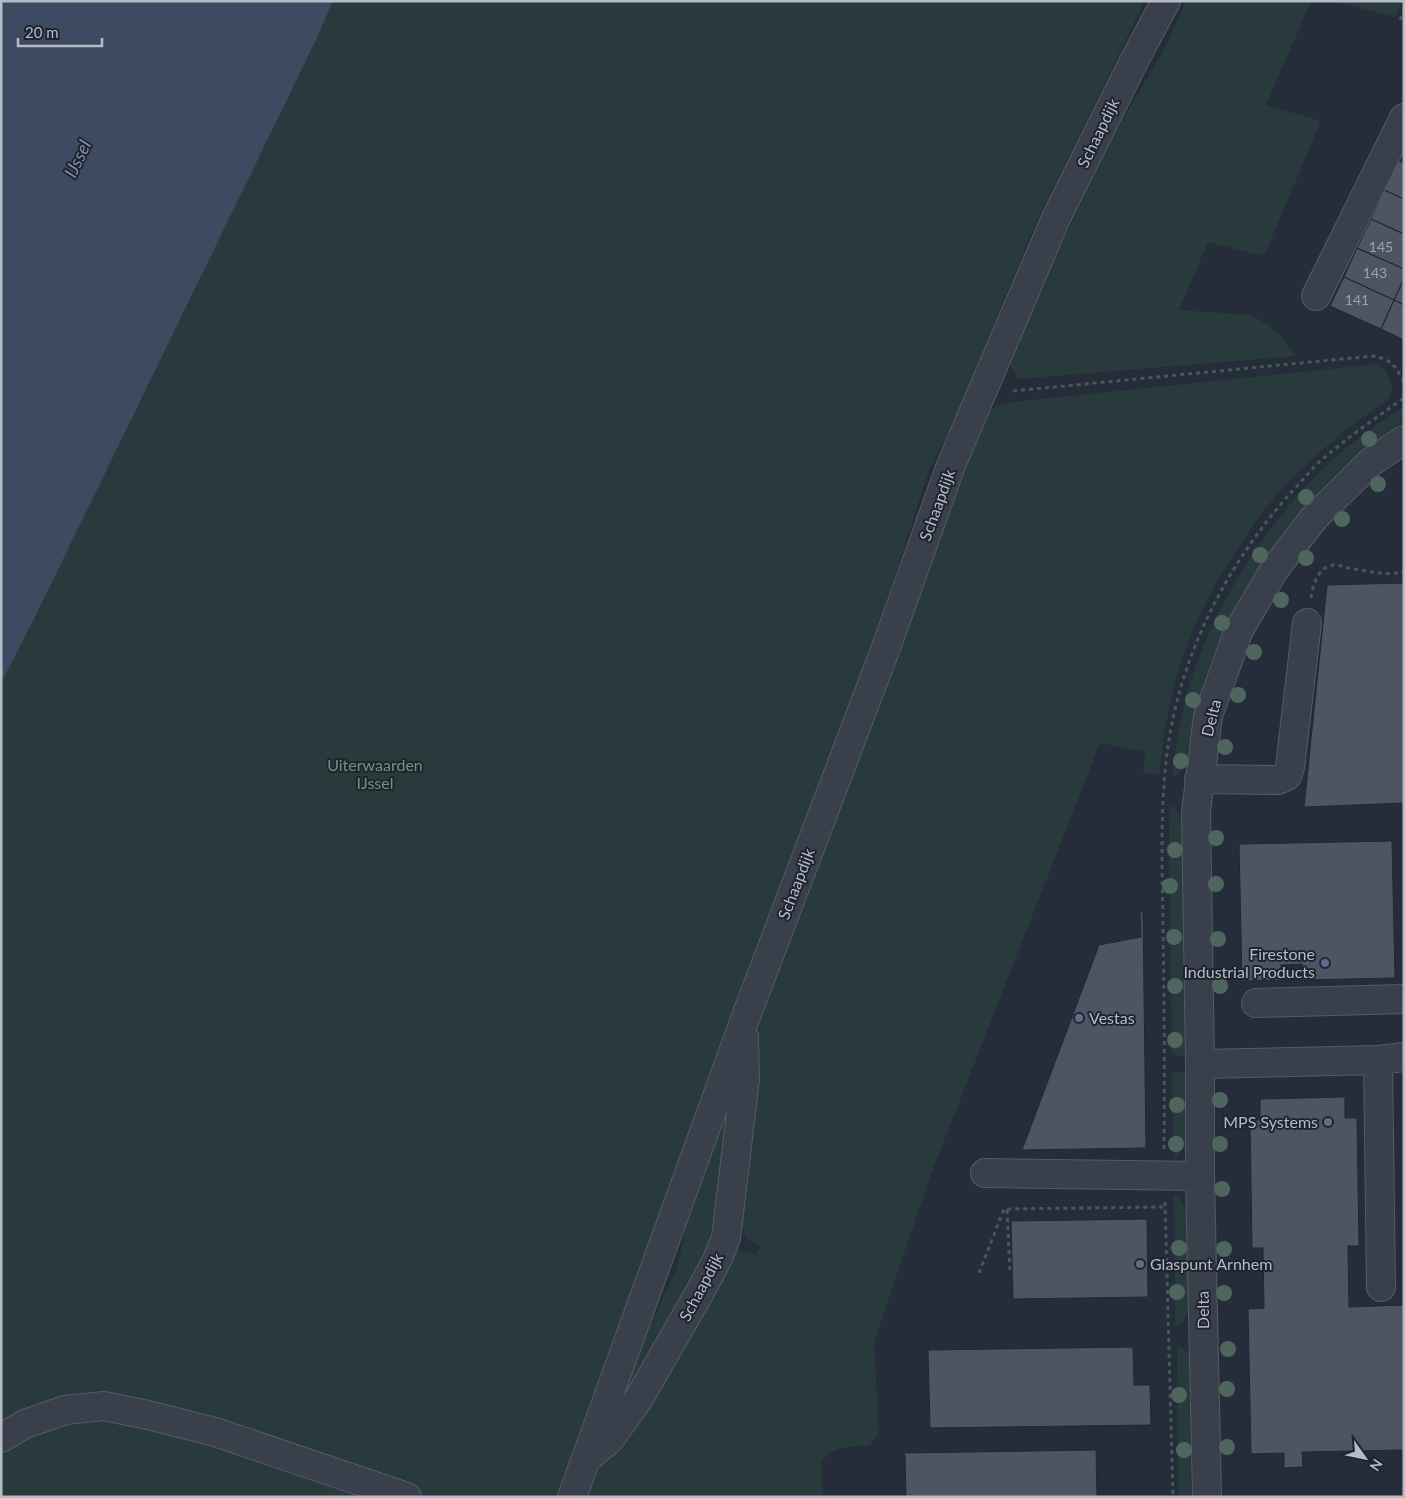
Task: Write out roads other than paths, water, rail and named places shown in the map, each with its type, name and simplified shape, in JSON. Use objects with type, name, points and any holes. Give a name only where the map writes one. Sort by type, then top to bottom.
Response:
[{"type":"street","name":"Schaapdijk","points":[[572,1497],[744,1023],[888,645],[951,464],[1056,218],[1166,1]]},
{"type":"street","points":[[1316,296],[1404,118]]},
{"type":"street","name":"Delta","points":[[1207,1497],[1200,1176],[1196,812],[1208,716],[1240,630],[1274,570],[1314,518],[1370,462],[1404,440]]},
{"type":"street","points":[[1199,779],[1278,780],[1286,776],[1290,767],[1307,623]]},
{"type":"street","points":[[1256,1003],[1404,999]]},
{"type":"street","name":"Schaapdijk","points":[[585,1461],[609,1440],[638,1400],[700,1292],[726,1238],[745,1079],[744,1023]]},
{"type":"street","points":[[1200,1064],[1391,1058],[1380,1287]]},
{"type":"street","points":[[985,1173],[1200,1176]]},
{"type":"street","points":[[1,1438],[25,1424],[64,1410],[104,1406],[215,1432],[407,1497]]},
{"type":"water","name":"IJssel","points":[[1,1],[333,1],[316,40],[1,683]]},
{"type":"place","name":"Firestone Industrial Products","points":[[1325,963]]},
{"type":"place","name":"Vestas","points":[[1079,1018]]},
{"type":"place","name":"MPS Systems","points":[[1328,1122]]},
{"type":"place","name":"Glaspunt Arnhem","points":[[1140,1264]]},
{"type":"park label","name":"Uiterwaarden IJssel","points":[[375,774]]}]
